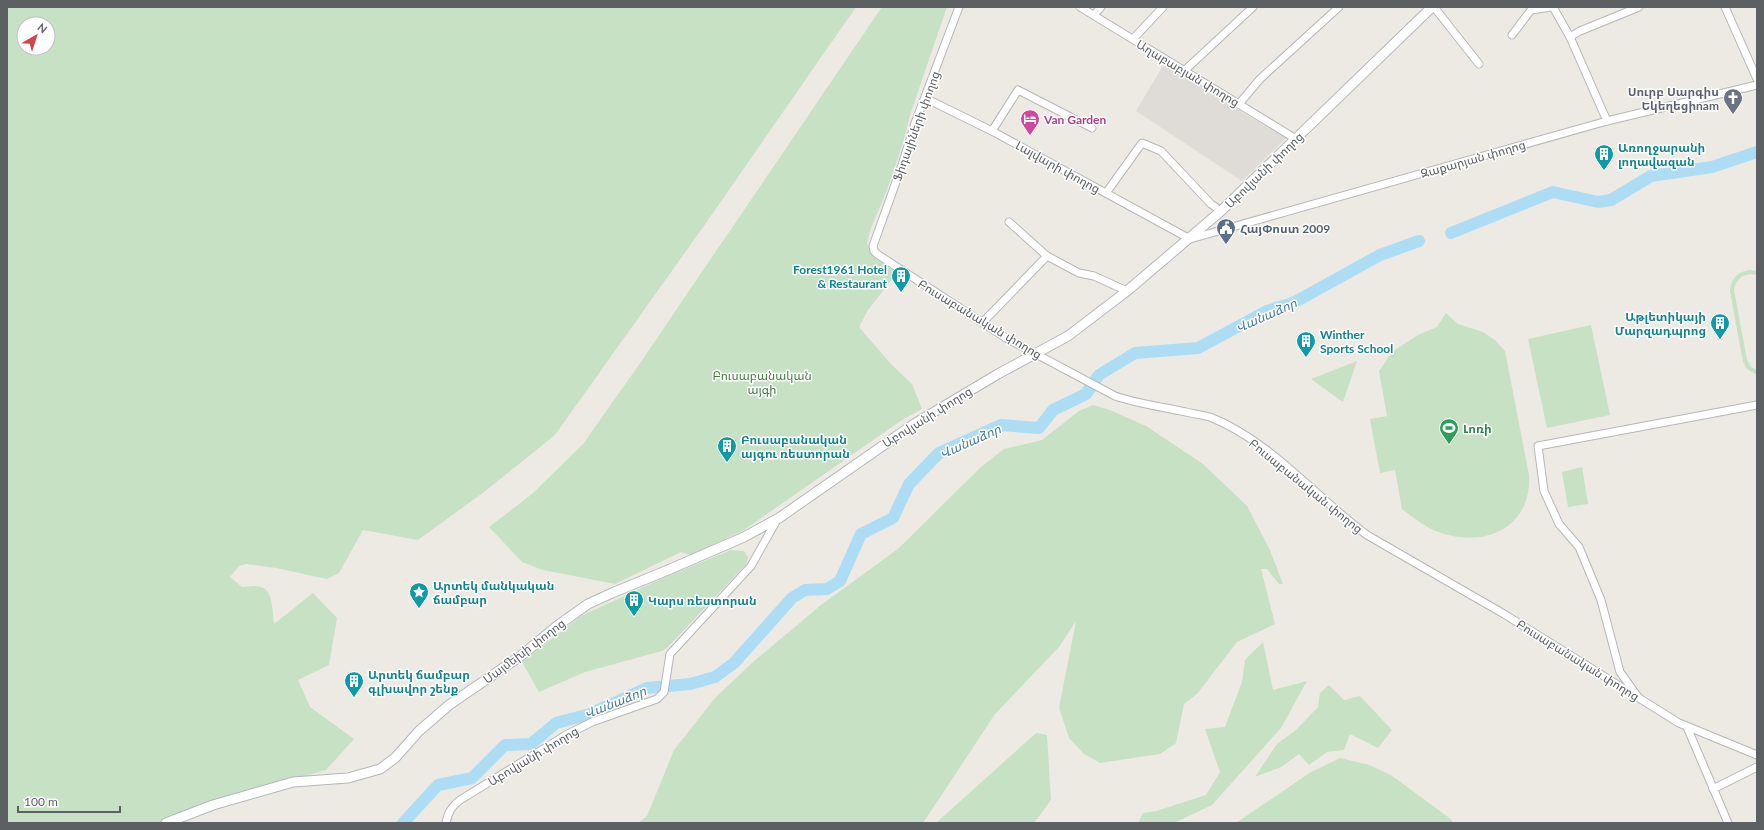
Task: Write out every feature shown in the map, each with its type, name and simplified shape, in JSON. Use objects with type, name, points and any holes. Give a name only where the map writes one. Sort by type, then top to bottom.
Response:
[{"type":"street","name":"Ֆիդայիների փողոց","points":[[873,246],[901,168],[915,123],[959,7]]},
{"type":"street","name":"Աղաբաբյան փողոց","points":[[1080,7],[1296,139]]},
{"type":"street","points":[[1094,15],[1101,7]]},
{"type":"street","points":[[1133,39],[1163,7]]},
{"type":"street","points":[[1184,71],[1253,7]]},
{"type":"street","points":[[1239,104],[1260,79],[1339,7]]},
{"type":"street","points":[[1433,7],[1479,64]]},
{"type":"street","name":"Աբովյանի փողոց","points":[[446,823],[447,815],[453,805],[566,735],[592,722],[657,699],[664,692],[670,654],[677,644],[752,566],[778,518],[892,438],[1068,336],[1127,291],[1190,239],[1221,211],[1433,7]]},
{"type":"street","points":[[1512,35],[1531,10],[1552,7],[1570,37],[1607,121]]},
{"type":"street","points":[[1570,37],[1580,31],[1639,7]]},
{"type":"street","points":[[1725,7],[1757,79]]},
{"type":"street","name":"Զաքարյան փողոց","points":[[1190,239],[1607,121],[1757,85]]},
{"type":"street","points":[[992,131],[1018,90],[1092,128]]},
{"type":"street","name":"Լալվարի փողոց","points":[[925,98],[992,131],[1190,239]]},
{"type":"street","points":[[1106,193],[1142,143],[1160,151],[1211,204],[1221,211]]},
{"type":"street","points":[[1009,222],[1048,256],[1079,272],[1094,276],[1127,291]]},
{"type":"street","name":"Բուսաբանական փողոց","points":[[873,246],[874,251],[885,261],[983,322],[1035,354],[1115,396],[1128,401],[1209,417],[1233,428],[1280,462],[1348,521],[1367,535],[1504,614],[1687,727],[1757,755]]},
{"type":"street","points":[[983,322],[1048,256]]},
{"type":"street","points":[[1640,699],[1620,672],[1600,600],[1579,547],[1559,524],[1544,491],[1538,446],[1757,405]]},
{"type":"street","name":"Մայմեխի փողոց","points":[[166,823],[213,805],[293,782],[348,778],[380,769],[395,758],[419,731],[449,706],[522,655],[588,604],[744,537],[778,518]]},
{"type":"street","points":[[1687,727],[1728,823]]},
{"type":"street","points":[[1713,789],[1757,767]]},
{"type":"shaded area","points":[[1164,64],[1286,138],[1242,181],[1136,111]]},
{"type":"green space","points":[[7,7],[856,7],[706,223],[555,435],[484,492],[418,540],[363,530],[339,573],[327,579],[276,568],[246,564],[239,566],[230,577],[242,587],[256,586],[265,589],[270,598],[274,624],[313,593],[337,618],[329,665],[298,680],[310,707],[354,739],[326,770],[212,802],[160,823],[7,823]]},
{"type":"green space","name":"Բուսաբանական այգի","points":[[882,7],[947,7],[911,112],[902,146],[887,190],[871,228],[867,243],[869,249],[878,260],[897,273],[868,310],[859,327],[890,363],[912,384],[922,409],[902,420],[744,530],[691,555],[681,552],[615,584],[543,570],[522,562],[489,527],[532,494],[583,444],[636,369]]},
{"type":"green space","points":[[1750,270],[1757,271],[1757,275],[1745,275],[1739,279],[1734,290],[1747,360],[1751,367],[1757,370],[1757,375],[1747,369],[1743,362],[1730,291],[1732,282],[1736,276],[1742,272]]},
{"type":"green space","name":"Լոռի","points":[[1446,313],[1458,324],[1483,332],[1495,340],[1505,351],[1529,475],[1528,493],[1523,508],[1514,520],[1503,529],[1489,535],[1474,538],[1458,537],[1436,531],[1402,509],[1395,470],[1380,473],[1370,419],[1387,416],[1379,371],[1392,352],[1418,335],[1437,327]]},
{"type":"green space","points":[[1591,325],[1610,415],[1547,428],[1528,339]]},
{"type":"green space","points":[[1357,361],[1343,402],[1311,379]]},
{"type":"green space","points":[[1093,405],[1110,410],[1146,426],[1203,464],[1247,506],[1270,550],[1283,584],[1279,584],[1267,569],[1261,569],[1275,624],[1237,642],[1197,694],[1184,704],[1176,743],[1160,754],[1100,763],[1084,754],[1069,738],[1059,708],[1076,621],[1059,647],[995,714],[923,823],[638,823],[647,816],[674,750],[715,698],[753,662],[821,605],[899,548],[981,467],[1004,449],[1042,440],[1079,411]]},
{"type":"green space","points":[[1582,467],[1588,504],[1568,507],[1562,472]]},
{"type":"green space","points":[[731,550],[744,551],[748,557],[747,563],[667,648],[662,651],[585,672],[539,692],[522,662],[581,616],[661,579]]},
{"type":"green space","points":[[1263,642],[1273,690],[1307,681],[1281,728],[1212,805],[1174,823],[1138,823],[1143,813],[1156,811],[1206,795],[1220,772],[1205,729],[1225,727],[1242,682],[1245,660]]},
{"type":"green space","points":[[1329,685],[1344,700],[1360,696],[1392,730],[1378,748],[1350,734],[1344,750],[1327,752],[1309,765],[1299,754],[1281,767],[1255,777],[1276,745],[1297,729],[1318,707],[1320,693]]},
{"type":"green space","points":[[1036,733],[1047,735],[1051,800],[1034,823],[936,823]]},
{"type":"green space","points":[[1340,758],[1369,765],[1391,775],[1452,820],[1452,823],[1236,823],[1311,772]]},
{"type":"waterway","name":"Վանաձոր","points":[[1451,233],[1553,192],[1598,202],[1611,200],[1651,176],[1712,167],[1757,152]]},
{"type":"waterway","name":"Վանաձոր","points":[[403,823],[438,785],[472,778],[505,745],[531,744],[556,723],[590,714],[647,688],[690,684],[715,677],[734,663],[792,598],[805,590],[827,589],[840,581],[861,534],[893,518],[909,484],[939,453],[1001,425],[1039,428],[1053,410],[1086,394],[1099,375],[1135,353],[1198,348],[1267,311],[1293,303],[1380,255],[1419,241]]},
{"type":"place","name":"Սուրբ Սարգիս Եկեղեցիnam","points":[[1733,115]]},
{"type":"place","name":"Van Garden","points":[[1030,136]]},
{"type":"place","name":"Առողջարանի լողավազան","points":[[1604,171]]},
{"type":"place","name":"ՀայՓոստ 2009","points":[[1226,245]]},
{"type":"place","name":"Forest1961 Hotel & Restaurant","points":[[901,293]]},
{"type":"place","name":"Աթլետիկայի Մարզադպրոց","points":[[1720,340]]},
{"type":"place","name":"Winther Sports School","points":[[1306,358]]},
{"type":"place","name":"Լոռի","points":[[1449,445]]},
{"type":"place","name":"Բուսաբանական այգու ռեստորան","points":[[727,463]]},
{"type":"place","name":"Արտեկ մանկական ճամբար","points":[[419,609]]},
{"type":"place","name":"Կարս ռեստորան","points":[[634,617]]},
{"type":"place","name":"Արտեկ ճամբար գլխավոր շենք","points":[[354,698]]}]
